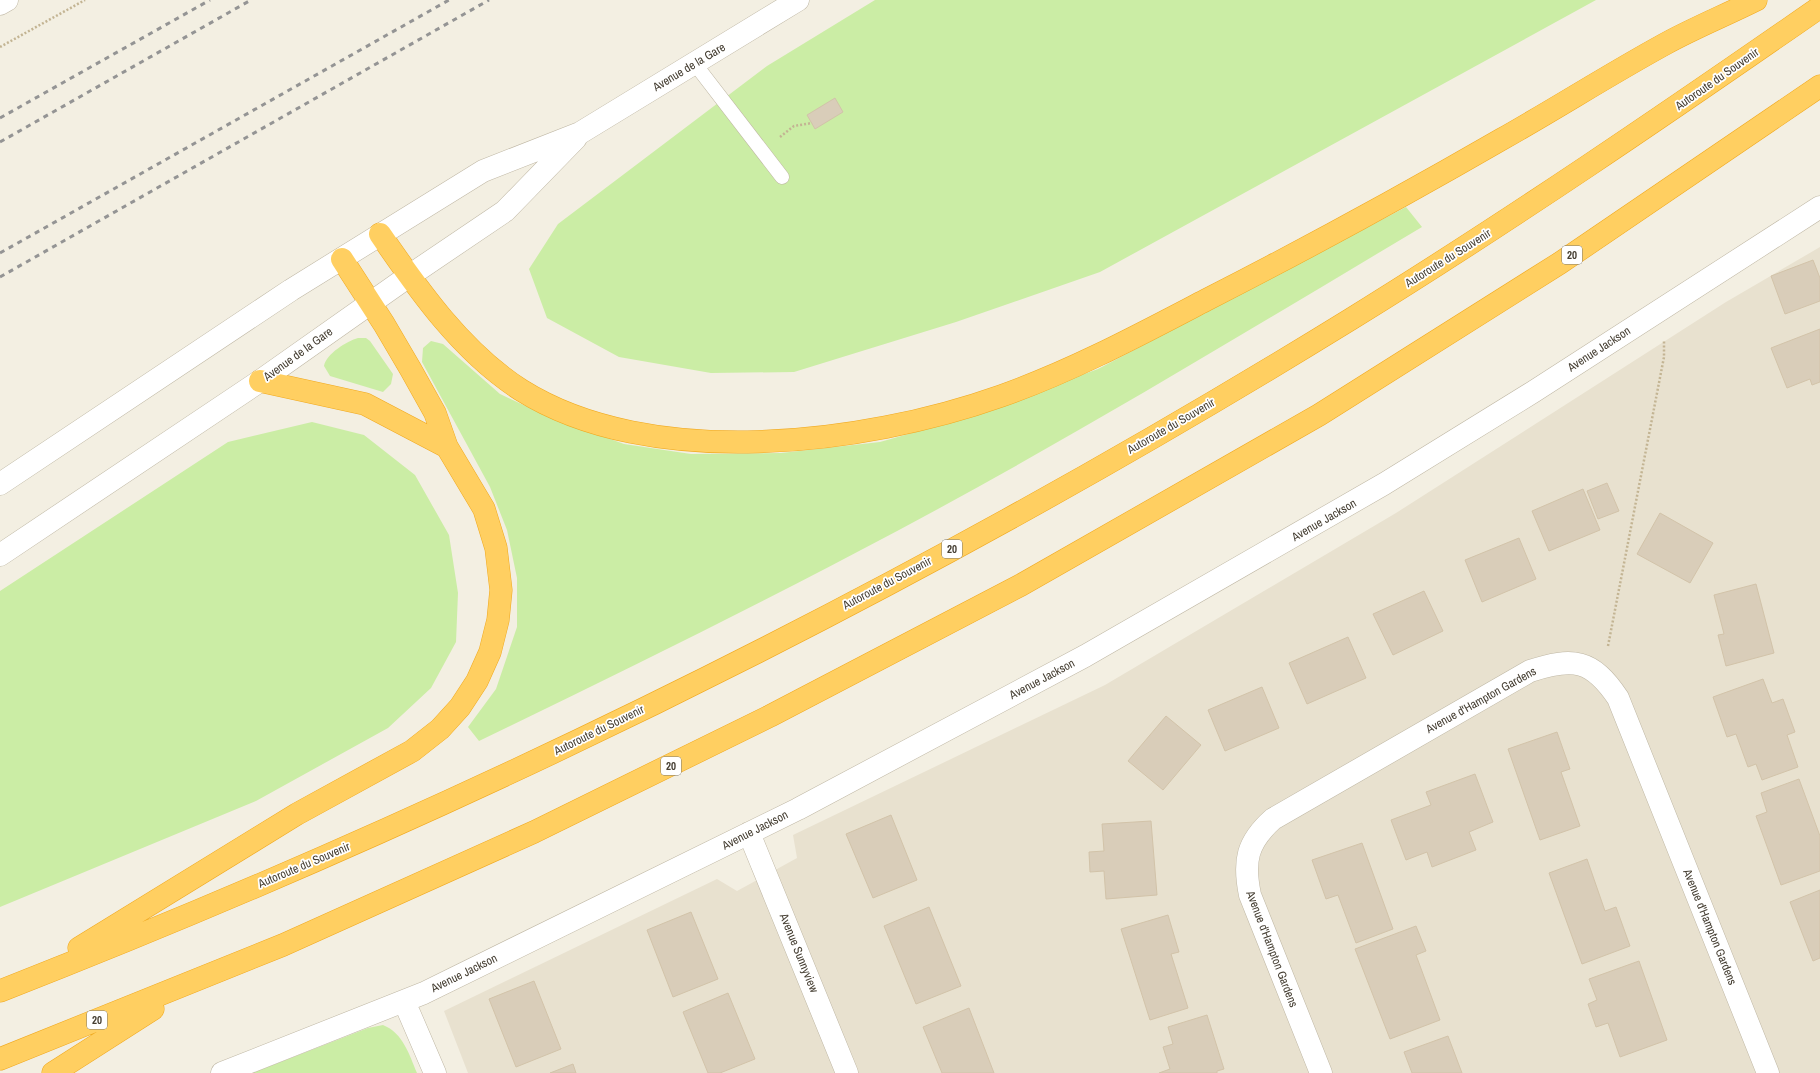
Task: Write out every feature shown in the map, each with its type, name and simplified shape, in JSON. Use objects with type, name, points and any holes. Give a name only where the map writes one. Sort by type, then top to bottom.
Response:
[{"type":"highway","points":[[380,234],[409,276],[452,328],[497,372],[520,389],[546,404],[588,421],[648,436],[688,441],[728,442],[801,438],[882,427],[961,408],[998,397],[1059,373],[1110,349],[1297,254],[1392,202],[1667,42],[1756,0]]},
{"type":"highway","name":"Autoroute du Souvenir","points":[[0,991],[284,874],[528,765],[685,688],[905,575],[1129,451],[1361,312],[1616,149],[1820,7]]},
{"type":"highway","name":"20","points":[[0,1059],[195,982],[459,867],[598,802],[777,713],[1021,585],[1319,415],[1560,263],[1820,86]]},
{"type":"highway","points":[[24,982],[297,814],[412,751],[440,729],[460,707],[477,681],[490,652],[498,620],[501,590],[496,548],[484,509],[447,447],[435,413],[371,303],[342,259]]},
{"type":"highway","points":[[260,381],[365,404],[447,447]]},
{"type":"highway","points":[[53,1073],[195,982]]},
{"type":"street","points":[[0,4],[7,0]]},
{"type":"street","name":"Avenue de la Gare","points":[[0,484],[191,356],[380,234],[483,171],[580,134],[798,0]]},
{"type":"street","name":"Avenue de la Gare","points":[[0,555],[260,381],[409,276],[505,211],[580,134]]},
{"type":"street","name":"Avenue Jackson","points":[[222,1073],[404,1002],[750,833],[1085,656],[1384,484],[1533,392],[1820,207]]},
{"type":"street","name":"Avenue d'Hampton Gardens","points":[[1321,1073],[1250,895],[1247,879],[1250,846],[1260,830],[1273,819],[1530,670],[1549,664],[1566,662],[1581,664],[1596,671],[1609,683],[1618,698],[1768,1073]]},
{"type":"street","name":"Avenue Sunnyview","points":[[750,833],[847,1073]]},
{"type":"street","points":[[404,1002],[435,1073]]},
{"type":"lane","points":[[695,64],[782,177]]},
{"type":"path","points":[[0,48],[85,0]]},
{"type":"path","points":[[761,150],[794,126],[812,123]]},
{"type":"path","points":[[1607,651],[1664,357],[1665,347],[1663,337]]},
{"type":"shaded area","points":[[1820,247],[1820,1073],[468,1073],[444,1011],[717,879],[737,891],[797,858],[793,835],[1105,685],[1396,513],[1726,302]]},
{"type":"green space","points":[[875,0],[1596,0],[1100,272],[956,322],[794,372],[711,373],[619,357],[547,318],[529,269],[558,224],[767,66]]},
{"type":"green space","points":[[1406,207],[1422,227],[1097,420],[965,494],[847,558],[637,664],[479,741],[468,727],[496,689],[517,627],[517,578],[507,530],[490,487],[422,362],[423,348],[431,341],[443,344],[500,394],[547,416],[624,444],[691,454],[781,453],[880,442],[958,420],[1098,369]]},
{"type":"green space","points":[[358,338],[366,338],[370,341],[393,374],[391,384],[383,392],[330,376],[324,366],[326,361],[333,353],[348,342]]},
{"type":"green space","points":[[312,422],[364,435],[415,475],[449,535],[458,593],[456,642],[431,688],[388,728],[256,801],[0,907],[0,591],[228,442]]},
{"type":"green space","points":[[383,1025],[396,1033],[408,1052],[417,1073],[252,1073],[368,1028]]},
{"type":"building","points":[[835,98],[843,112],[815,129],[807,115]]},
{"type":"building","points":[[1813,260],[1820,278],[1820,301],[1785,314],[1771,276]]},
{"type":"building","points":[[1820,329],[1820,382],[1812,385],[1810,379],[1787,388],[1771,348]]},
{"type":"building","points":[[1607,483],[1619,511],[1598,519],[1587,491]]},
{"type":"building","points":[[1583,489],[1600,530],[1549,551],[1532,511]]},
{"type":"building","points":[[1660,513],[1713,543],[1690,583],[1637,554]]},
{"type":"building","points":[[1519,538],[1536,579],[1482,602],[1465,560]]},
{"type":"building","points":[[1756,584],[1774,653],[1726,666],[1718,635],[1724,634],[1714,595]]},
{"type":"building","points":[[1424,591],[1443,631],[1393,655],[1373,614]]},
{"type":"building","points":[[1348,637],[1366,678],[1307,704],[1289,663]]},
{"type":"building","points":[[1763,679],[1772,703],[1783,699],[1795,732],[1787,735],[1798,767],[1762,780],[1756,764],[1748,767],[1736,734],[1727,737],[1713,697]]},
{"type":"building","points":[[1262,687],[1279,728],[1225,751],[1208,710]]},
{"type":"building","points":[[1166,716],[1201,745],[1163,790],[1128,761]]},
{"type":"building","points":[[1557,732],[1570,769],[1561,772],[1580,826],[1540,840],[1508,749]]},
{"type":"building","points":[[1475,774],[1493,822],[1469,832],[1476,850],[1432,867],[1427,852],[1406,860],[1391,820],[1431,805],[1426,792]]},
{"type":"building","points":[[1799,779],[1820,836],[1820,871],[1781,885],[1756,816],[1767,812],[1761,793]]},
{"type":"building","points":[[891,815],[917,880],[873,898],[846,834]]},
{"type":"building","points":[[1151,821],[1157,895],[1106,899],[1104,871],[1090,872],[1089,852],[1104,851],[1102,824]]},
{"type":"building","points":[[1362,843],[1393,929],[1356,943],[1338,895],[1326,899],[1312,860]]},
{"type":"building","points":[[1587,859],[1605,911],[1616,907],[1630,946],[1582,964],[1549,873]]},
{"type":"building","points":[[1820,890],[1820,958],[1813,961],[1790,902]]},
{"type":"building","points":[[929,907],[961,986],[916,1004],[884,926]]},
{"type":"building","points":[[691,912],[718,979],[673,997],[647,930]]},
{"type":"building","points":[[1168,915],[1179,952],[1171,954],[1188,1008],[1150,1020],[1121,929]]},
{"type":"building","points":[[1416,926],[1426,951],[1416,955],[1440,1020],[1390,1039],[1355,949]]},
{"type":"building","points":[[1639,961],[1667,1040],[1620,1057],[1608,1023],[1596,1027],[1588,1004],[1597,1000],[1589,979]]},
{"type":"building","points":[[534,981],[561,1049],[516,1067],[489,999]]},
{"type":"building","points":[[728,993],[755,1059],[720,1073],[708,1073],[683,1012]]},
{"type":"building","points":[[969,1008],[994,1073],[942,1073],[923,1027]]},
{"type":"building","points":[[1207,1015],[1224,1069],[1217,1071],[1217,1073],[1159,1073],[1170,1069],[1163,1047],[1173,1044],[1168,1027]]},
{"type":"building","points":[[1448,1036],[1462,1073],[1412,1073],[1404,1052]]},
{"type":"building","points":[[573,1064],[576,1073],[550,1073]]},
{"type":"railway","points":[[0,118],[210,0]]},
{"type":"railway","points":[[0,142],[251,0]]},
{"type":"railway","points":[[0,253],[449,0]]},
{"type":"railway","points":[[0,277],[489,0]]}]
